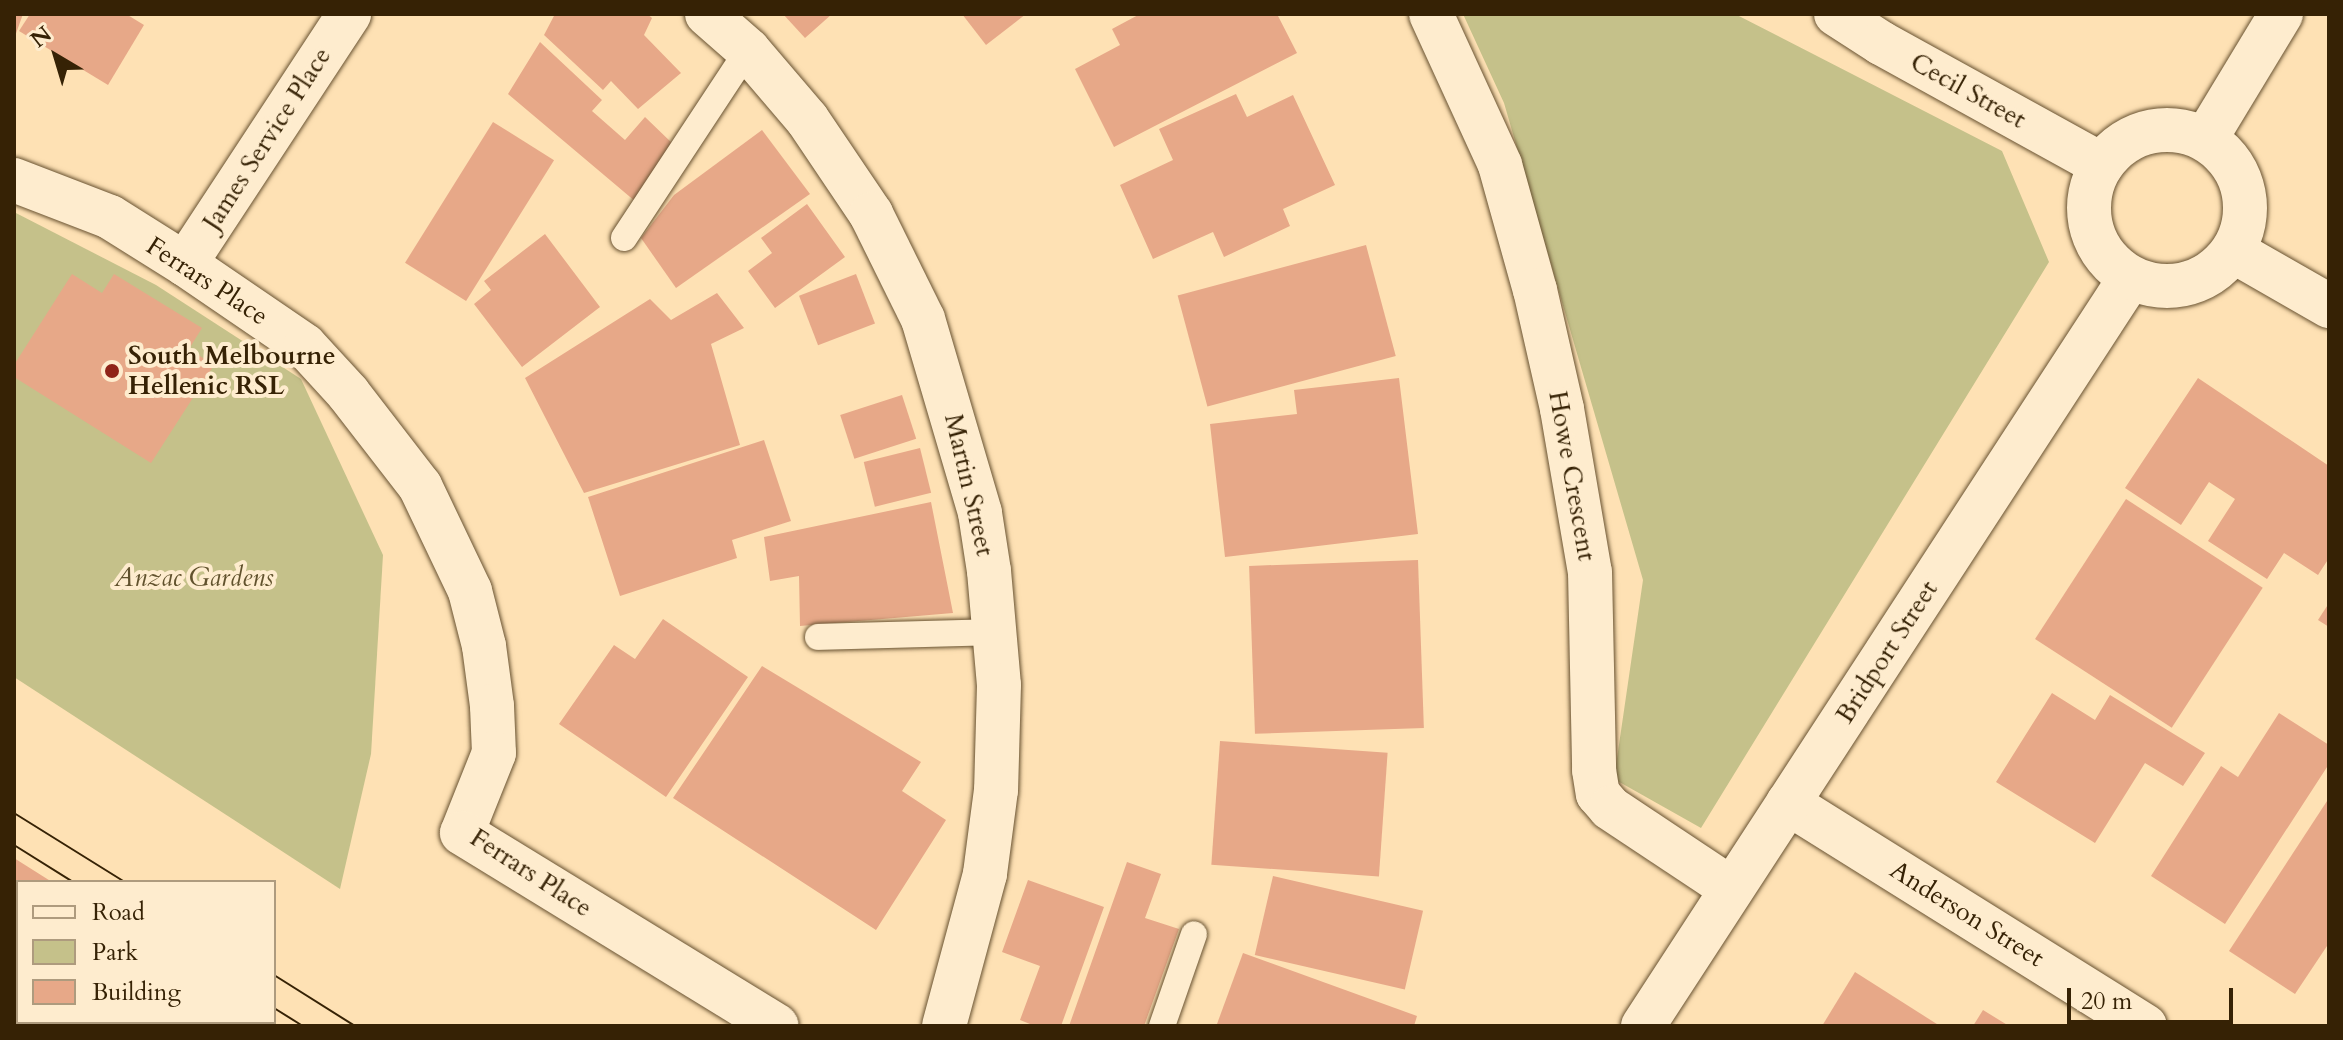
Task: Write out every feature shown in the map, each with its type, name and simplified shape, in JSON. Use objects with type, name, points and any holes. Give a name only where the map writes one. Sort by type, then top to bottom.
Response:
[{"type":"street","name":"James Service Place","points":[[185,264],[349,14]]},
{"type":"street","name":"Martin Street","points":[[707,14],[748,50],[807,119],[871,214],[923,319],[980,513],[995,632],[999,698],[996,790],[985,874],[944,1026]]},
{"type":"street","name":"Howe Crescent","points":[[1431,14],[1500,165],[1535,290],[1562,409],[1590,572],[1594,770],[1598,794],[1610,808],[1732,889]]},
{"type":"street","name":"Cecil Street","points":[[1836,14],[1881,43],[2102,165]]},
{"type":"street","points":[[2206,138],[2281,14]]},
{"type":"street","points":[[2180,129],[2206,138],[2236,168],[2244,189],[2247,217],[2233,251],[2215,271],[2193,282],[2166,286],[2130,278],[2111,262],[2095,239],[2089,215],[2091,188],[2102,165],[2120,144],[2152,130],[2180,129]]},
{"type":"street","name":"Ferrars Place","points":[[14,180],[110,217],[185,264],[305,346],[348,393],[420,486],[470,591],[484,646],[494,753],[462,833],[777,1026]]},
{"type":"street","points":[[2233,251],[2329,306]]},
{"type":"street","name":"Bridport Street","points":[[1643,1026],[2130,278]]},
{"type":"street","name":"Anderson Street","points":[[1788,803],[2145,1026]]},
{"type":"lane","points":[[624,238],[748,50]]},
{"type":"lane","points":[[818,637],[995,632]]},
{"type":"lane","points":[[1162,1026],[1194,934]]},
{"type":"green space","points":[[1463,14],[1735,14],[2002,151],[2049,262],[1701,828],[1614,779],[1643,580],[1504,103]]},
{"type":"green space","name":"Anzac Gardens","points":[[14,212],[156,285],[301,379],[383,555],[371,754],[340,889],[14,677]]},
{"type":"building","points":[[14,14],[23,14],[14,39]]},
{"type":"building","points":[[30,14],[126,14],[144,25],[108,85],[19,31]]},
{"type":"building","points":[[555,14],[647,14],[652,18],[644,35],[681,73],[638,109],[611,81],[603,90],[544,35]]},
{"type":"building","points":[[783,14],[832,14],[805,38]]},
{"type":"building","points":[[962,14],[1026,14],[986,45]]},
{"type":"building","points":[[1140,14],[1277,14],[1297,53],[1114,147],[1075,69],[1120,45],[1112,29]]},
{"type":"building","points":[[540,42],[602,100],[592,111],[625,140],[645,117],[673,144],[636,202],[508,94]]},
{"type":"building","points":[[1236,94],[1247,117],[1293,95],[1335,185],[1283,209],[1290,226],[1224,257],[1213,232],[1153,259],[1120,185],[1173,160],[1159,129]]},
{"type":"building","points":[[493,122],[554,160],[466,301],[405,263]]},
{"type":"building","points":[[762,130],[810,194],[676,288],[641,238],[674,195]]},
{"type":"building","points":[[807,204],[845,257],[775,308],[748,271],[772,253],[761,238]]},
{"type":"building","points":[[545,234],[600,307],[522,367],[474,304],[491,290],[484,281]]},
{"type":"building","points":[[1366,245],[1396,356],[1207,407],[1178,295]]},
{"type":"building","name":"South Melbourne Hellenic RSL","points":[[72,274],[102,293],[114,274],[202,328],[189,349],[214,365],[151,463],[14,377],[14,365]]},
{"type":"building","points":[[856,274],[875,323],[818,345],[799,296]]},
{"type":"building","points":[[717,293],[744,328],[711,344],[740,445],[584,493],[525,378],[650,299],[671,320]]},
{"type":"building","points":[[1399,378],[1418,534],[1225,557],[1210,424],[1297,414],[1294,390]]},
{"type":"building","points":[[2198,378],[2329,466],[2329,558],[2318,575],[2284,553],[2267,579],[2208,541],[2235,499],[2209,482],[2181,525],[2125,488]]},
{"type":"building","points":[[902,395],[916,439],[854,459],[840,415]]},
{"type":"building","points":[[764,440],[791,521],[732,540],[737,558],[620,596],[588,497]]},
{"type":"building","points":[[920,448],[931,493],[875,507],[864,462]]},
{"type":"building","points":[[2126,499],[2263,588],[2172,728],[2035,639]]},
{"type":"building","points":[[931,502],[953,613],[800,626],[799,576],[770,581],[764,537]]},
{"type":"building","points":[[1418,560],[1424,728],[1255,734],[1249,566]]},
{"type":"building","points":[[2329,603],[2329,627],[2318,620]]},
{"type":"building","points":[[663,619],[748,677],[666,797],[559,724],[614,645],[635,659]]},
{"type":"building","points":[[762,666],[921,762],[902,791],[946,820],[876,930],[673,798]]},
{"type":"building","points":[[2052,693],[2095,720],[2110,695],[2205,753],[2183,786],[2145,763],[2095,843],[1996,782]]},
{"type":"building","points":[[2279,713],[2329,745],[2329,764],[2225,924],[2151,876],[2221,766],[2238,777]]},
{"type":"building","points":[[1220,741],[1388,753],[1379,876],[1211,865]]},
{"type":"building","points":[[2329,798],[2329,943],[2295,994],[2229,951]]},
{"type":"building","points":[[14,858],[49,880],[16,880],[14,973]]},
{"type":"building","points":[[1127,862],[1161,874],[1145,918],[1179,929],[1144,1026],[1069,1026]]},
{"type":"building","points":[[1273,876],[1423,911],[1405,990],[1255,955]]},
{"type":"building","points":[[1028,880],[1104,907],[1061,1026],[1035,1026],[1020,1020],[1040,966],[1002,952]]},
{"type":"building","points":[[1243,953],[1417,1016],[1414,1026],[1217,1024]]},
{"type":"building","points":[[1855,972],[1940,1026],[1822,1026]]},
{"type":"building","points":[[1983,1010],[2009,1026],[1973,1026]]},
{"type":"building","points":[[96,1024],[130,1024],[128,1026]]},
{"type":"tram line","points":[[14,813],[122,880]]},
{"type":"tram line","points":[[14,845],[70,880]]},
{"type":"tram line","points":[[276,976],[355,1026]]},
{"type":"tram line","points":[[276,1009],[303,1026]]},
{"type":"place","name":"South Melbourne Hellenic RSL","points":[[112,371]]}]
